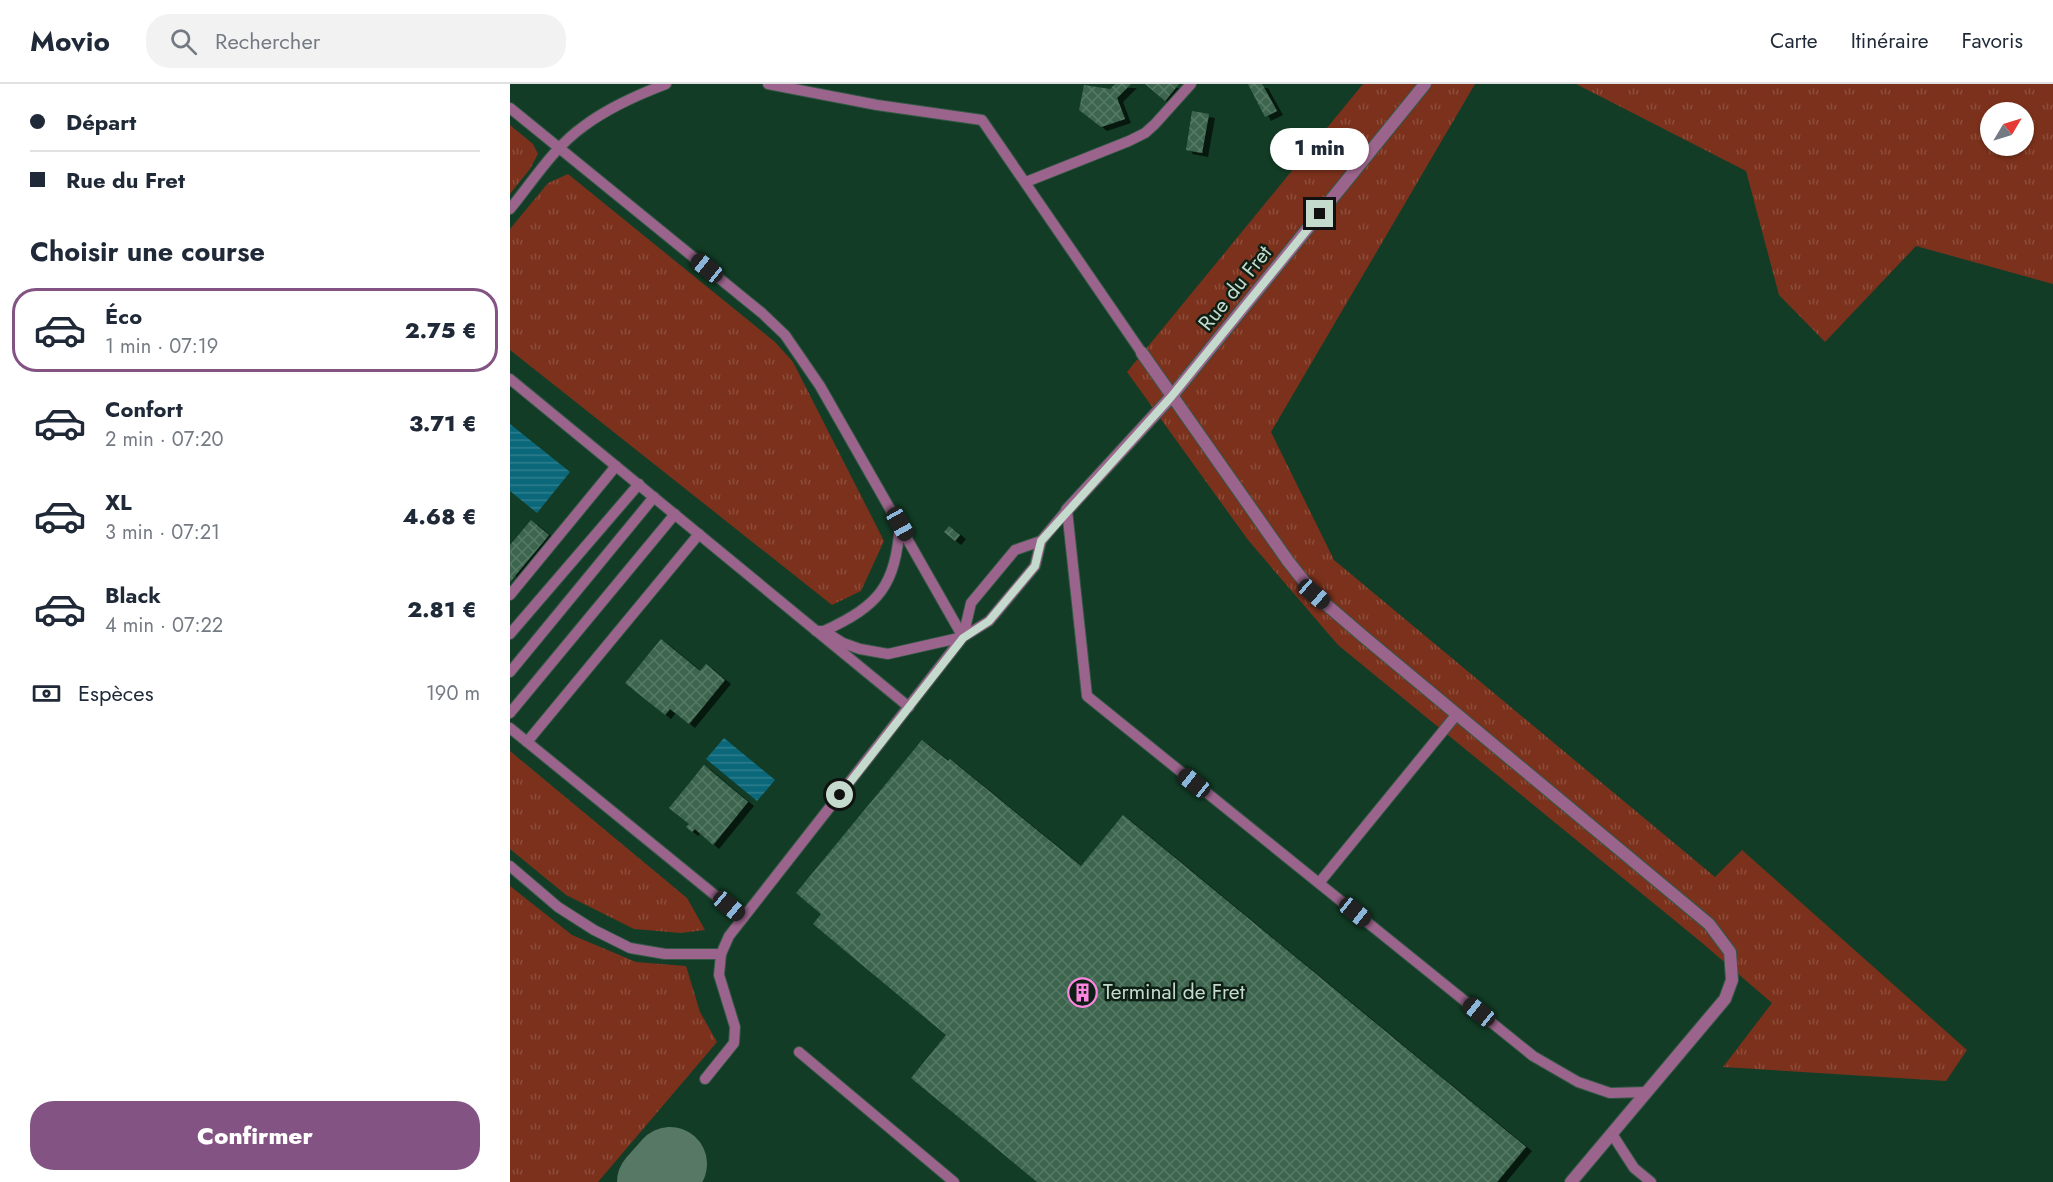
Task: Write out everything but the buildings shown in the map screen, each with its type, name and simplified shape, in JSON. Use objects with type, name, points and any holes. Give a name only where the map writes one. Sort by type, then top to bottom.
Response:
[{"type":"street","name":"Rue du Fret","points":[[1067,510],[1171,397],[1425,84]]},
{"type":"street","points":[[1142,354],[1288,561],[1314,594],[1709,924],[1730,952],[1732,980],[1725,999],[1571,1182]]},
{"type":"lane","points":[[510,209],[560,149],[583,126],[639,94],[666,84]]},
{"type":"lane","points":[[768,84],[877,105],[982,120],[1142,354]]},
{"type":"lane","points":[[1026,182],[1145,133],[1191,84]]},
{"type":"lane","points":[[510,108],[762,313],[785,335],[820,386],[963,638]]},
{"type":"lane","points":[[510,379],[820,631],[909,707]]},
{"type":"lane","points":[[510,594],[616,466]]},
{"type":"lane","points":[[510,634],[639,484]]},
{"type":"lane","points":[[510,672],[654,497]]},
{"type":"lane","points":[[705,1079],[734,1043],[735,1027],[719,975],[721,954],[729,936],[963,638],[989,621],[1035,566],[1041,541],[1067,510]]},
{"type":"lane","points":[[1067,510],[1087,696],[1533,1056],[1578,1082],[1610,1093],[1647,1092]]},
{"type":"lane","points":[[510,713],[675,514]]},
{"type":"lane","points":[[820,631],[858,613],[875,599],[885,586],[893,571],[897,555],[900,524]]},
{"type":"lane","points":[[527,742],[699,534]]},
{"type":"lane","points":[[963,638],[971,603],[1015,550],[1041,541]]},
{"type":"lane","points":[[820,631],[860,649],[888,654],[963,638]]},
{"type":"lane","points":[[1319,883],[1458,714]]},
{"type":"lane","points":[[510,728],[743,918]]},
{"type":"lane","points":[[510,866],[558,907],[594,930],[630,948],[665,954],[721,954]]},
{"type":"lane","points":[[799,1052],[954,1182]]},
{"type":"lane","points":[[1612,1134],[1634,1168],[1651,1182]]},
{"type":"green space","points":[[1363,84],[1475,84],[1271,432],[1334,560],[1715,877],[1742,850],[1967,1050],[1946,1081],[1723,1067],[1772,1003],[1701,942],[1338,645],[1248,540],[1127,372]]},
{"type":"green space","points":[[1576,84],[2053,84],[2053,284],[1916,246],[1825,342],[1779,295],[1746,171]]},
{"type":"green space","points":[[510,125],[533,144],[538,154],[530,169],[510,194]]},
{"type":"green space","points":[[568,174],[775,342],[793,362],[884,541],[861,591],[832,605],[510,350],[510,229],[548,183]]},
{"type":"green space","points":[[510,751],[687,898],[705,930],[681,933],[634,929],[566,895],[510,849]]},
{"type":"green space","points":[[510,886],[572,935],[636,962],[686,966],[700,1012],[717,1042],[598,1182],[510,1182]]},
{"type":"water","points":[[510,424],[570,472],[537,513],[510,491]]},
{"type":"water","points":[[724,738],[775,780],[757,801],[706,759]]},
{"type":"taxiway","points":[[654,1182],[670,1164]]},
{"type":"place","name":"Terminal de Fret","points":[[1082,992]]},
{"type":"route","points":[[840,795],[963,638],[989,621],[1035,566],[1041,541],[1171,397],[1320,214]]}]
